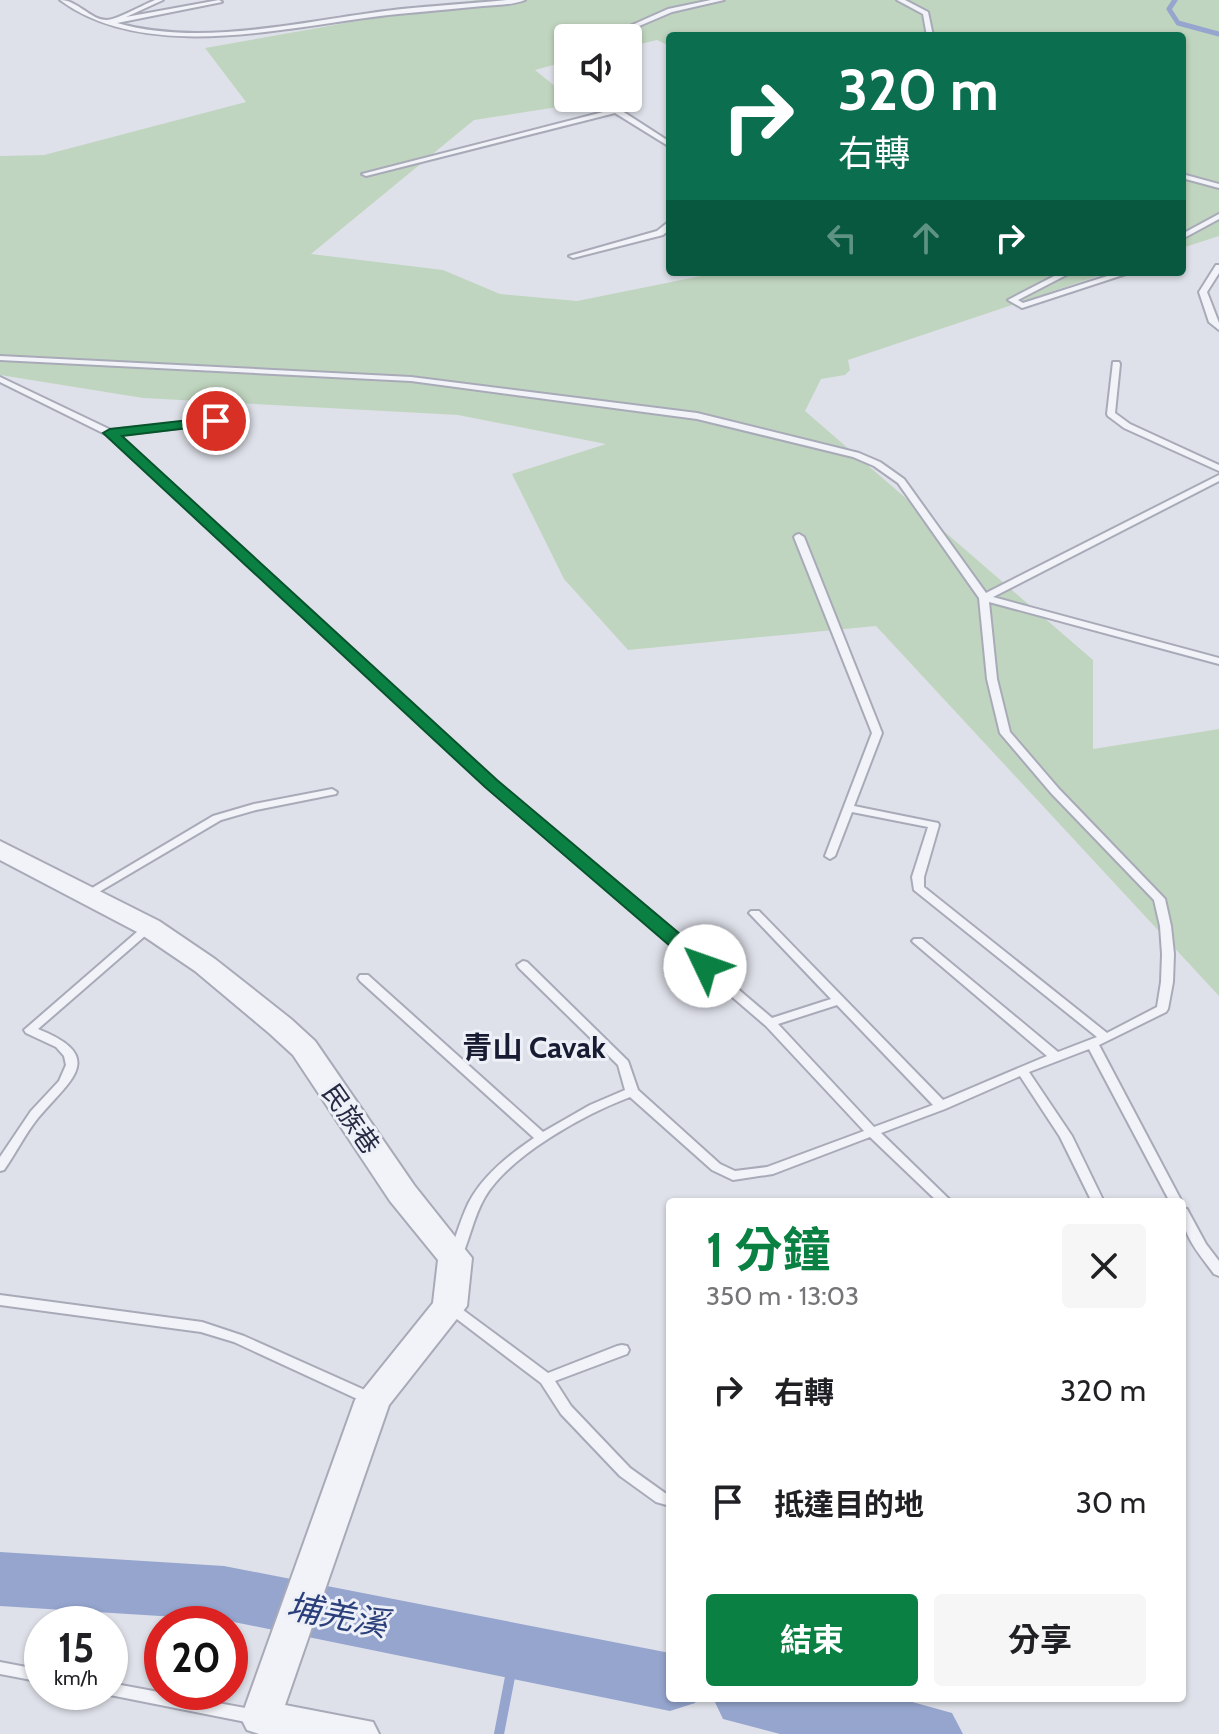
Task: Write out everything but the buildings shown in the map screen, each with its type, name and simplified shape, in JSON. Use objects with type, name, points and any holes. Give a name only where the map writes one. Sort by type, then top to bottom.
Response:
[{"type":"street","name":"民族巷","points":[[0,849],[149,927],[205,965],[304,1048],[402,1193],[455,1258]]},
{"type":"street","points":[[359,1734],[255,1722],[373,1400],[450,1306],[455,1258]]},
{"type":"lane","points":[[63,0],[76,10],[153,34],[287,30],[385,14],[522,0]]},
{"type":"lane","points":[[110,22],[160,0]]},
{"type":"lane","points":[[638,24],[670,10],[721,0]]},
{"type":"lane","points":[[900,0],[926,13],[929,32]]},
{"type":"lane","points":[[110,22],[219,2]]},
{"type":"lane","points":[[366,174],[610,112]]},
{"type":"lane","points":[[616,112],[666,143]]},
{"type":"lane","points":[[1186,177],[1219,186]]},
{"type":"lane","points":[[1186,235],[1219,216]]},
{"type":"lane","points":[[573,256],[660,233],[666,228]]},
{"type":"lane","points":[[660,233],[666,237]]},
{"type":"lane","points":[[1219,267],[1203,292],[1213,322],[1219,328]]},
{"type":"lane","points":[[1060,276],[1012,300],[1022,306],[1116,276]]},
{"type":"lane","points":[[0,358],[411,379],[697,416],[856,455],[877,464],[901,481],[984,598],[992,679],[1005,733],[1055,791],[1159,899],[1166,922],[1167,987],[1162,1009],[1106,1038],[1022,1070],[941,1106],[769,1171],[733,1176],[716,1167],[632,1092],[624,1064],[523,965]]},
{"type":"lane","points":[[1116,364],[1111,414],[1127,426],[1219,468]]},
{"type":"lane","points":[[0,379],[110,433],[491,784],[770,1023],[872,1132],[942,1198]]},
{"type":"lane","points":[[110,433],[216,421]]},
{"type":"lane","points":[[984,598],[1219,478]]},
{"type":"lane","points":[[799,537],[877,733],[830,856]]},
{"type":"lane","points":[[984,598],[1219,661]]},
{"type":"lane","points":[[88,894],[217,818],[254,807],[332,792]]},
{"type":"lane","points":[[848,808],[934,825],[918,877],[918,888],[1106,1038]]},
{"type":"lane","points":[[755,913],[941,1106]]},
{"type":"lane","points":[[0,1167],[32,1118],[62,1088],[70,1069],[70,1055],[62,1045],[30,1030],[149,927]]},
{"type":"lane","points":[[918,941],[1056,1057]]},
{"type":"lane","points":[[364,978],[541,1137]]},
{"type":"lane","points":[[770,1023],[839,1000]]},
{"type":"lane","points":[[1092,1044],[1174,1198]]},
{"type":"lane","points":[[1022,1070],[1066,1136],[1096,1198]]},
{"type":"lane","points":[[455,1258],[483,1189],[541,1137],[605,1100],[632,1092]]},
{"type":"lane","points":[[1186,1219],[1219,1271]]},
{"type":"lane","points":[[0,1300],[202,1327],[239,1339],[373,1400]]},
{"type":"lane","points":[[450,1306],[546,1379],[566,1410],[625,1472],[666,1499]]},
{"type":"lane","points":[[546,1379],[622,1350]]},
{"type":"lane","points":[[0,1668],[24,1673]]},
{"type":"lane","points":[[128,1693],[255,1722]]},
{"type":"green space","points":[[476,0],[1219,0],[1219,236],[1186,247],[1186,32],[666,32],[666,44],[657,40],[642,44],[642,24],[554,24],[554,65],[535,70],[554,85],[554,108],[474,120],[311,254],[443,270],[500,294],[577,301],[701,276],[1098,276],[848,360],[850,370],[845,375],[821,379],[805,411],[1093,660],[1093,749],[1219,729],[1219,996],[876,626],[628,650],[564,579],[512,474],[606,444],[458,415],[143,398],[0,375],[0,156],[44,155],[246,102],[205,48]]},
{"type":"waterway","points":[[1175,0],[1169,9],[1178,23],[1219,34]]},
{"type":"waterway","name":"埔羌溪","points":[[0,1579],[224,1593],[666,1681]]},
{"type":"waterway","points":[[499,1734],[515,1651]]},
{"type":"waterway","name":"埔羌溪","points":[[768,1702],[927,1734]]},
{"type":"district","name":"青山 Cavak","points":[[534,1047]]},
{"type":"route","points":[[216,421],[110,433],[491,784],[705,966]]}]
